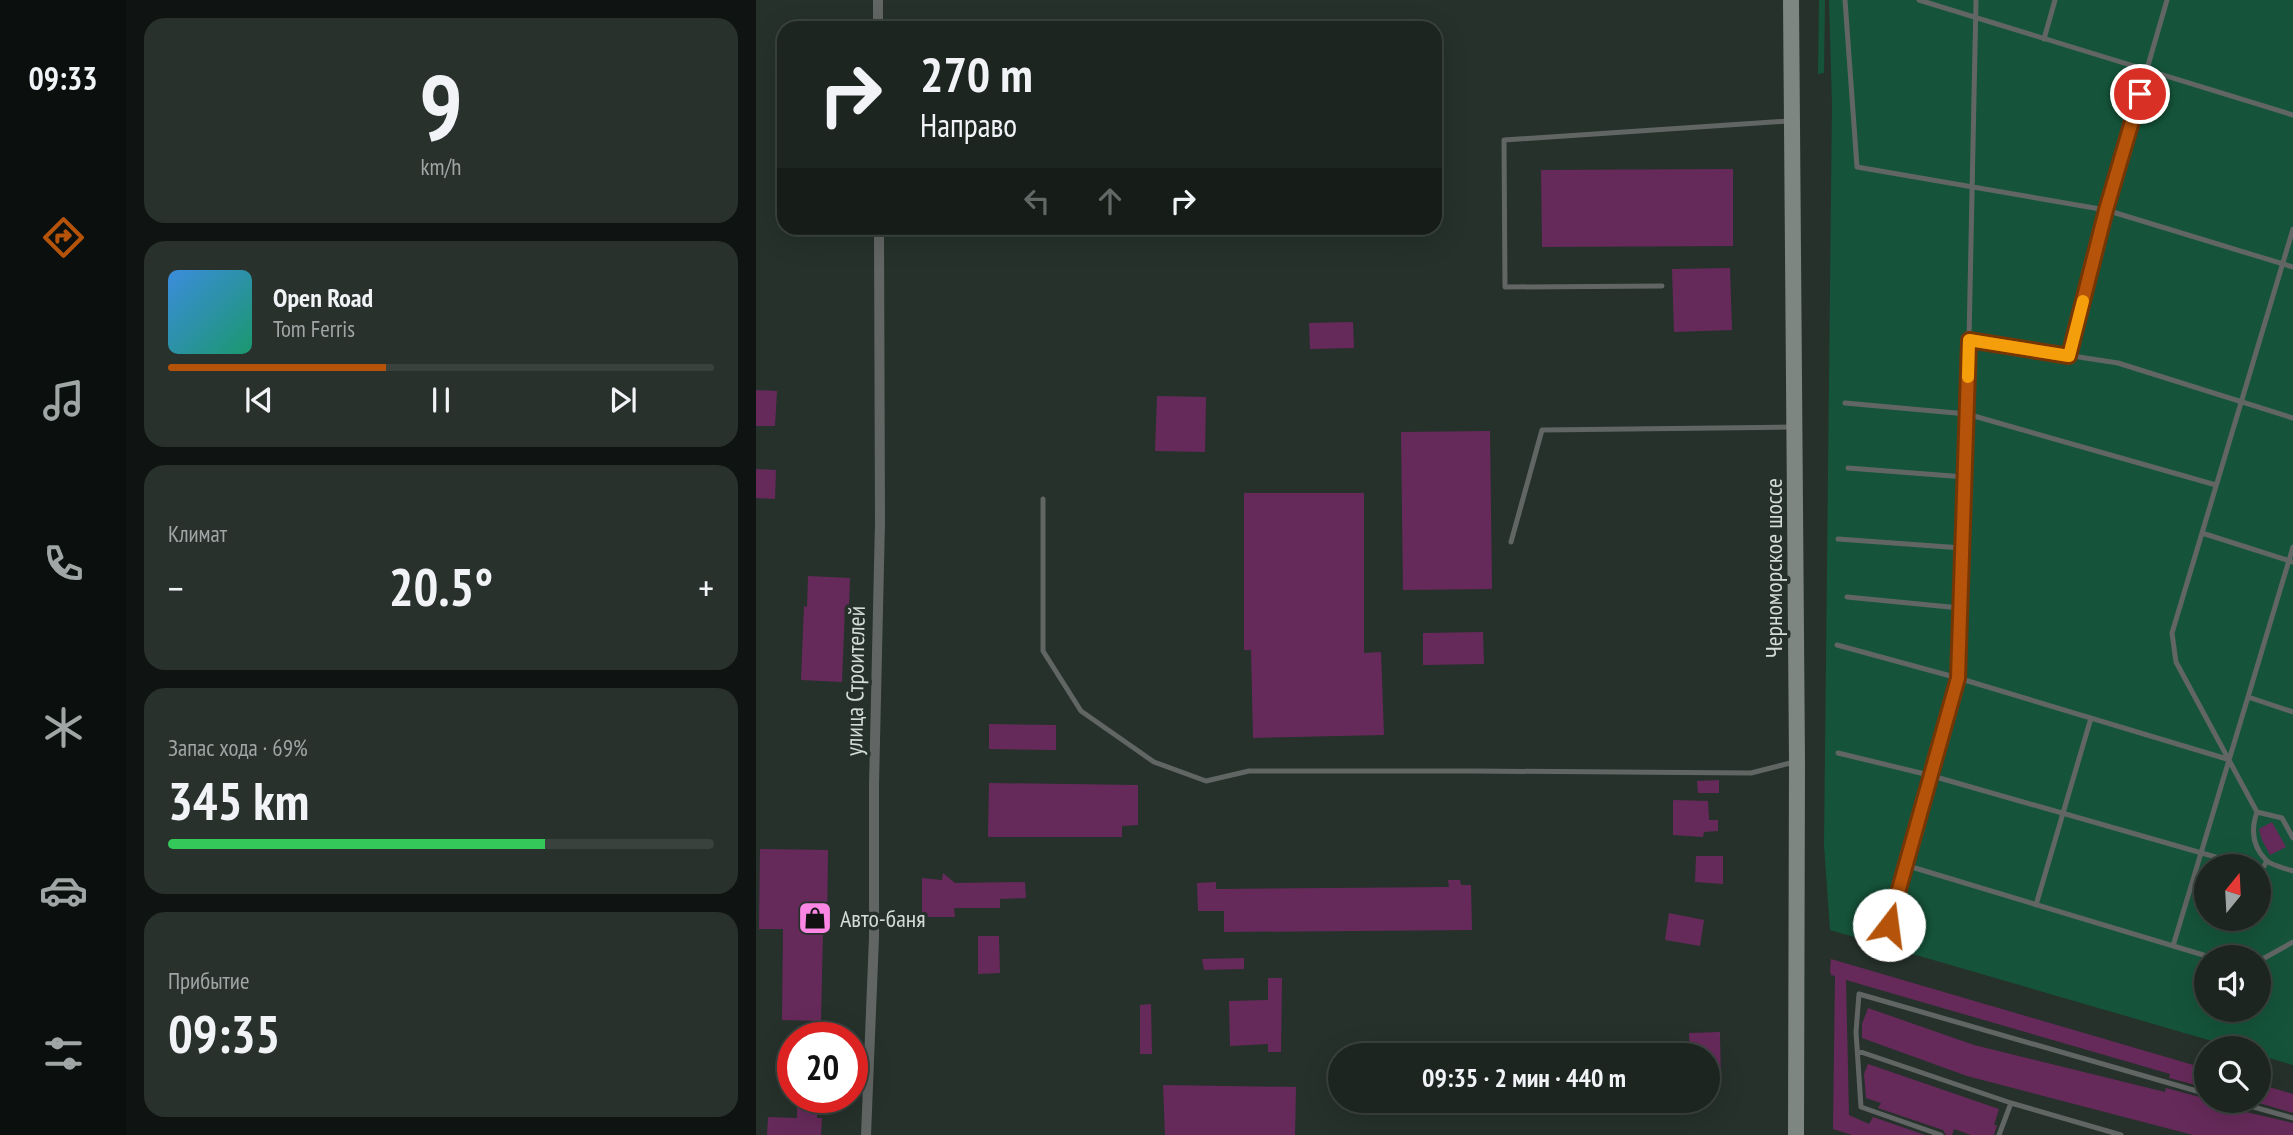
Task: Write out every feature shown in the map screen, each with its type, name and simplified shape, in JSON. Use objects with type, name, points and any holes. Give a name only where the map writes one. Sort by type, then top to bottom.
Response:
[{"type":"main road","name":"Черноморское шоссе","points":[[1791,0],[1797,761],[1796,1135]]},
{"type":"street","points":[[878,0],[878,21]]},
{"type":"street","name":"улица Строителей","points":[[866,1135],[874,937],[874,785],[880,522],[879,235]]},
{"type":"lane","points":[[1846,0],[1857,167],[2106,210],[2293,267]]},
{"type":"lane","points":[[1919,0],[2293,115]]},
{"type":"lane","points":[[1889,925],[1958,678],[1976,0]]},
{"type":"lane","points":[[2044,39],[2055,0]]},
{"type":"lane","points":[[2069,356],[2106,210],[2167,0]]},
{"type":"lane","points":[[1662,286],[1506,287],[1504,140],[1791,121]]},
{"type":"lane","points":[[2293,229],[2172,632],[2176,662],[2257,812],[2282,818],[2293,838]]},
{"type":"lane","points":[[1969,340],[2118,363],[2293,418]]},
{"type":"lane","points":[[1845,403],[1967,414],[2216,485]]},
{"type":"lane","points":[[1511,542],[1542,430],[1794,427]]},
{"type":"lane","points":[[1847,468],[1965,477]]},
{"type":"lane","points":[[1043,499],[1043,651],[1081,710],[1154,762],[1206,781],[1249,771],[1751,773],[1797,761]]},
{"type":"lane","points":[[2202,533],[2291,561]]},
{"type":"lane","points":[[1838,539],[1962,548]]},
{"type":"lane","points":[[2173,946],[2291,561],[2293,547]]},
{"type":"lane","points":[[1847,597],[1960,608]]},
{"type":"lane","points":[[1838,645],[1958,678],[2228,760]]},
{"type":"lane","points":[[2248,697],[2293,712]]},
{"type":"lane","points":[[2036,905],[2091,718]]},
{"type":"lane","points":[[1838,753],[1929,775],[2207,854]]},
{"type":"lane","points":[[2257,812],[2252,824],[2253,836],[2263,854]]},
{"type":"lane","points":[[2272,863],[2293,871]]},
{"type":"lane","points":[[1905,865],[2194,952]]},
{"type":"lane","points":[[2271,954],[2293,942]]},
{"type":"lane","points":[[1941,1135],[1861,1107],[1856,1032],[1859,994],[2194,1090]]},
{"type":"lane","points":[[1858,1051],[2011,1103],[2120,1135]]},
{"type":"lane","points":[[1999,1135],[2011,1103]]},
{"type":"lane","points":[[2271,1112],[2293,1118]]},
{"type":"green space","points":[[1819,0],[1825,0],[1824,73],[1818,74]]},
{"type":"green space","points":[[1829,0],[2293,0],[2293,1065],[2271,1059],[2271,1036],[2195,1036],[1830,930],[1824,845],[1832,104]]},
{"type":"building","points":[[1733,169],[1733,246],[1542,247],[1541,170]]},
{"type":"building","points":[[1730,268],[1732,330],[1674,332],[1672,269]]},
{"type":"building","points":[[1353,322],[1354,348],[1310,349],[1309,323]]},
{"type":"building","points":[[756,390],[777,391],[775,426],[756,426]]},
{"type":"building","points":[[1157,396],[1206,397],[1205,452],[1155,451]]},
{"type":"building","points":[[1490,431],[1492,589],[1403,590],[1401,432]]},
{"type":"building","points":[[756,469],[776,470],[775,499],[756,498]]},
{"type":"building","points":[[1244,493],[1364,493],[1364,653],[1381,652],[1384,735],[1253,738],[1251,650],[1244,650]]},
{"type":"building","points":[[808,576],[850,578],[849,606],[845,606],[842,682],[801,680]]},
{"type":"building","points":[[1483,632],[1484,664],[1423,665],[1423,633]]},
{"type":"building","points":[[989,724],[1056,725],[1056,750],[989,749]]},
{"type":"building","points":[[1719,780],[1719,793],[1698,793],[1697,781]]},
{"type":"building","points":[[989,783],[1138,785],[1138,825],[1122,826],[1122,837],[988,837]]},
{"type":"building","points":[[1673,800],[1708,801],[1709,820],[1718,820],[1718,831],[1704,832],[1703,837],[1673,835]]},
{"type":"building","points":[[2272,822],[2286,847],[2269,854],[2259,829]]},
{"type":"building","points":[[760,849],[828,850],[827,930],[823,930],[821,1021],[782,1020],[783,929],[759,929]]},
{"type":"building","points":[[1696,856],[1723,856],[1723,884],[1695,882]]},
{"type":"building","points":[[943,873],[955,883],[1025,882],[1026,898],[1000,899],[1000,908],[954,908],[955,917],[922,917],[922,878],[942,880]]},
{"type":"building","points":[[1448,880],[1460,880],[1461,885],[1471,885],[1472,930],[1224,932],[1224,911],[1198,911],[1197,883],[1216,882],[1216,889],[1449,887]]},
{"type":"building","points":[[1669,913],[1704,920],[1700,946],[1665,940]]},
{"type":"building","points":[[978,936],[999,936],[1000,973],[978,974]]},
{"type":"building","points":[[1244,958],[1244,969],[1204,970],[1202,959]]},
{"type":"building","points":[[1831,959],[2194,1065],[2194,1085],[2169,1078],[2170,1074],[1846,980],[1849,1115],[1869,1124],[1873,1117],[1925,1135],[1852,1135],[1833,1129],[1835,976],[1831,975]]},
{"type":"building","points":[[1268,978],[1282,978],[1281,1052],[1268,1052],[1268,1044],[1230,1046],[1229,1001],[1268,1000]]},
{"type":"building","points":[[1151,1004],[1152,1054],[1140,1054],[1140,1005]]},
{"type":"building","points":[[1868,1008],[1974,1045],[2165,1092],[2166,1088],[2194,1096],[2194,1113],[2250,1113],[2293,1123],[2293,1135],[2193,1135],[1967,1076],[1862,1038],[1862,1024]]},
{"type":"building","points":[[1720,1032],[1721,1086],[1720,1043],[1689,1043],[1689,1033]]},
{"type":"building","points":[[1868,1064],[1999,1109],[1994,1135],[1971,1135],[1954,1129],[1952,1135],[1946,1135],[1943,1130],[1878,1108],[1881,1103],[1866,1098],[1864,1074]]},
{"type":"building","points":[[1163,1085],[1296,1087],[1295,1135],[1165,1135]]},
{"type":"building","points":[[2271,1088],[2293,1094],[2293,1113],[2271,1107]]},
{"type":"building","points":[[797,1113],[817,1113],[817,1118],[822,1118],[821,1135],[767,1135],[768,1117],[797,1118]]},
{"type":"slow traffic","points":[[1968,377],[1969,340],[2069,356],[2083,301]]},
{"type":"place","name":"Авто-баня","points":[[815,918]]},
{"type":"route","points":[[1889,925],[1958,678],[1969,340],[2069,356],[2106,210],[2140,94]]}]
